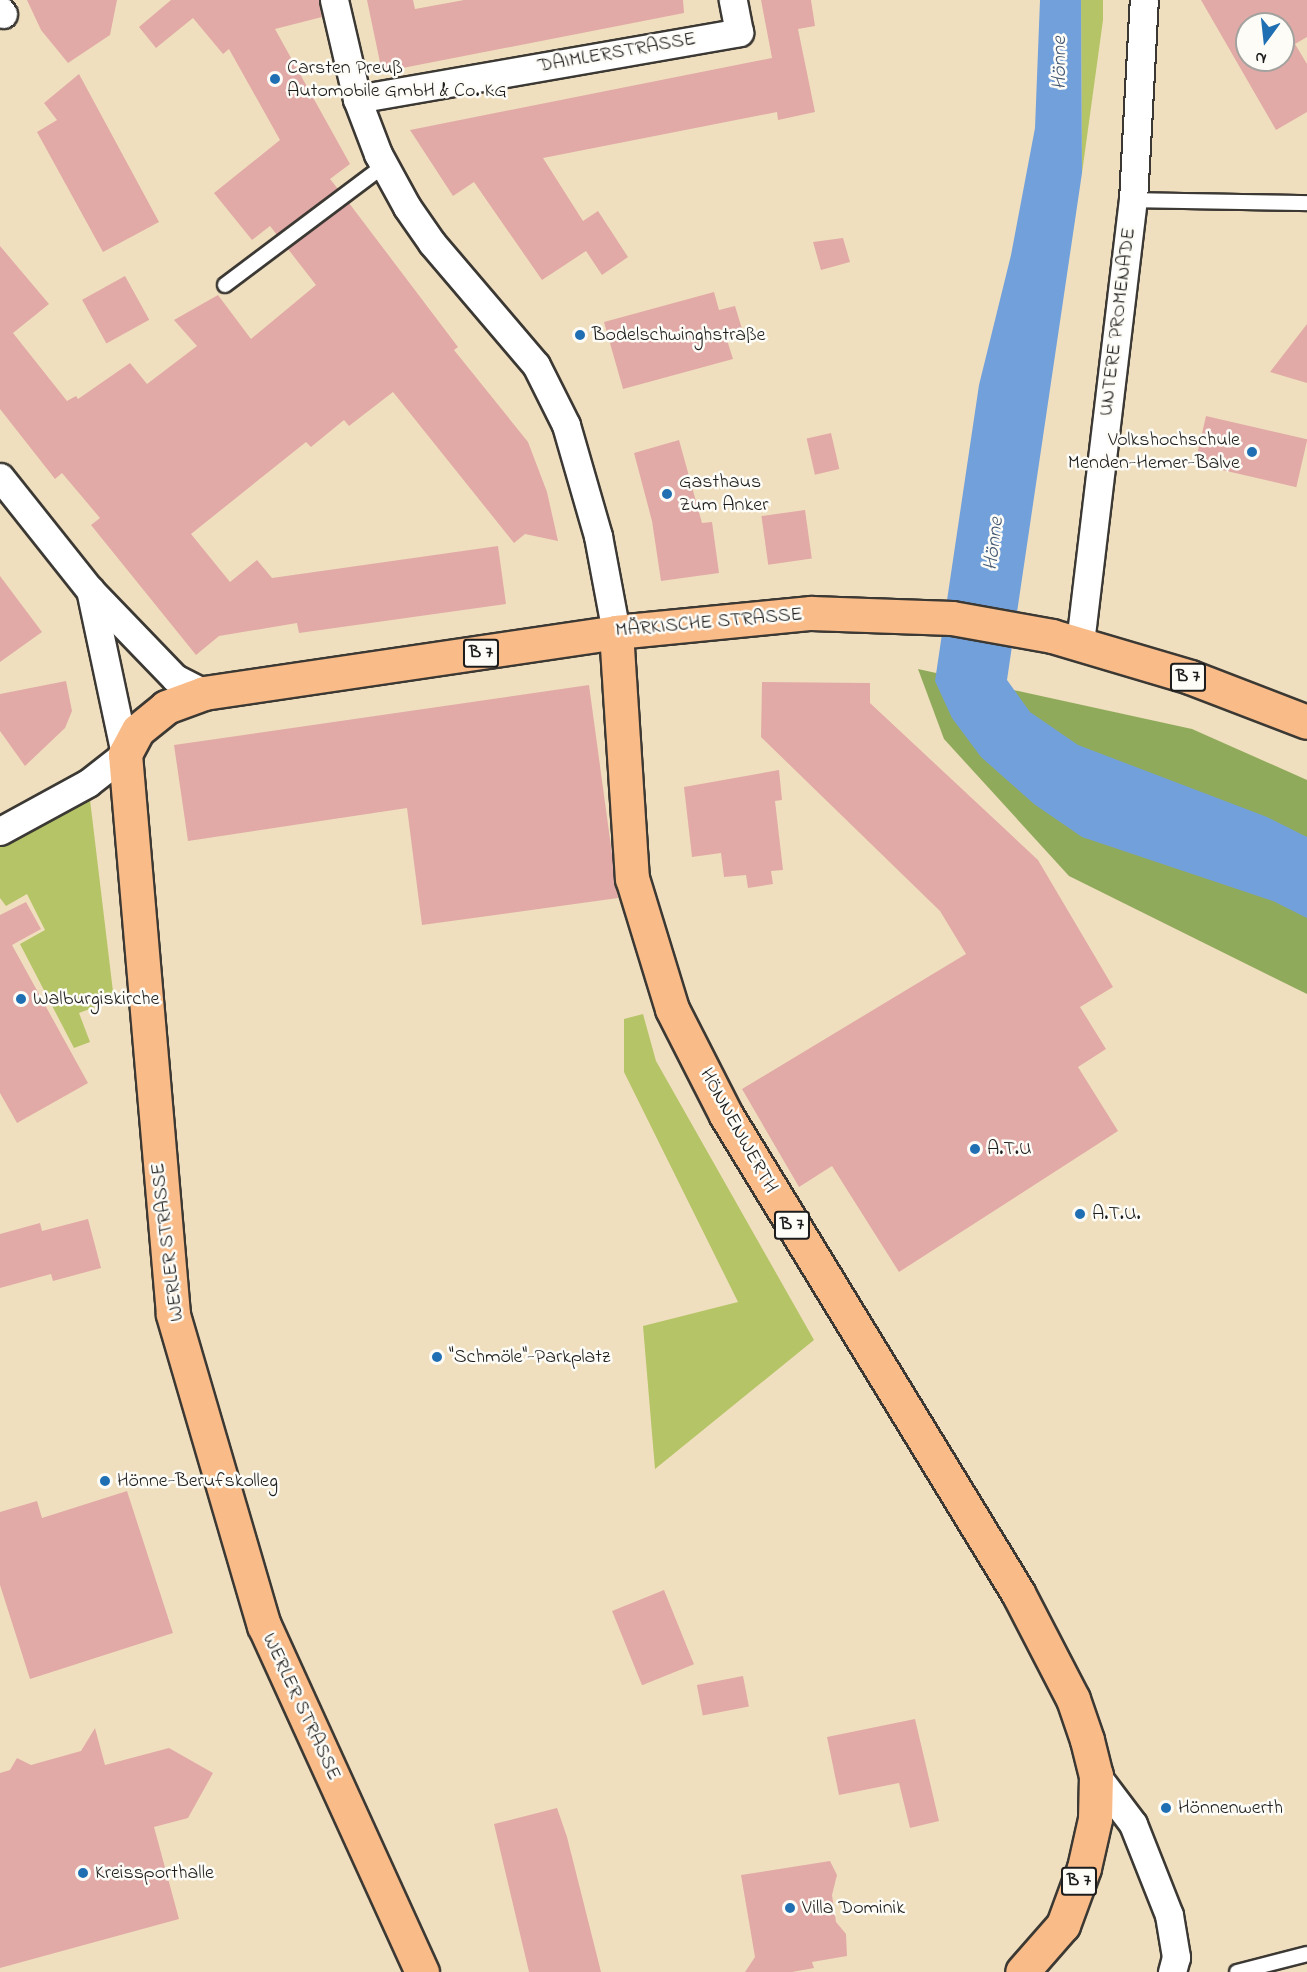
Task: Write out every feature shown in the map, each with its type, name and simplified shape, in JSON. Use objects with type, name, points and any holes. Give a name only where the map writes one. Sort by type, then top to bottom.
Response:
[{"type":"main road","name":"MÄRKISCHE STRASSE","points":[[125,754],[138,730],[166,707],[204,693],[616,632],[742,617],[882,613],[952,618],[1066,640],[1190,677],[1307,722]]},
{"type":"main road","name":"HÖNNENWERTH","points":[[616,632],[632,878],[672,1009],[732,1125],[1018,1593],[1074,1699],[1096,1775],[1095,1819],[1074,1896],[1063,1924],[1022,1972]]},
{"type":"main road","name":"WERLER STRASSE","points":[[125,754],[173,1314],[264,1626],[422,1972]]},
{"type":"street","points":[[334,0],[357,99],[384,165],[432,243],[536,365],[566,425],[598,536],[616,632]]},
{"type":"street","name":"DAIMLERSTRASSE","points":[[357,99],[739,32],[733,0]]},
{"type":"street","name":"UNTERE PROMENADE","points":[[1066,640],[1132,200],[1144,0]]},
{"type":"street","points":[[0,477],[90,590],[174,678],[204,693]]},
{"type":"street","points":[[0,831],[88,783],[125,754],[90,590]]},
{"type":"street","name":"HÖNNENWERTH","points":[[1096,1775],[1133,1824],[1172,1926],[1176,1957],[1172,1972]]},
{"type":"lane","points":[[225,285],[384,165]]},
{"type":"lane","points":[[1132,200],[1307,203]]},
{"type":"lane","points":[[1237,1972],[1307,1954]]},
{"type":"green space","points":[[1081,0],[1103,0],[1103,20],[1082,173]]},
{"type":"green space","points":[[918,669],[1192,729],[1307,780],[1307,994],[1069,876],[944,739]]},
{"type":"green space","points":[[88,783],[114,1000],[79,1013],[90,1042],[74,1048],[20,944],[45,930],[27,894],[6,906],[0,898],[0,831]]},
{"type":"green space","points":[[643,1014],[656,1061],[814,1340],[655,1469],[643,1326],[738,1302],[624,1072],[624,1019]]},
{"type":"water","name":"Hönne","points":[[1040,0],[1081,0],[1082,173],[1007,680],[1030,712],[1078,745],[1267,817],[1307,837],[1307,918],[1273,901],[1082,837],[1034,804],[981,757],[952,718],[935,681],[979,385],[1011,255],[1035,128]]},
{"type":"building","points":[[27,0],[117,0],[110,35],[68,63],[41,30]]},
{"type":"building","points":[[171,0],[319,0],[322,17],[275,29],[350,164],[330,179],[338,189],[277,235],[270,226],[252,240],[214,193],[280,140],[229,49],[223,54],[193,18],[156,48],[139,27]]},
{"type":"building","points":[[367,0],[413,0],[415,9],[464,0],[683,0],[684,13],[382,72]]},
{"type":"building","points":[[761,0],[811,0],[815,26],[798,29],[815,112],[778,120],[777,112],[543,158],[583,221],[598,211],[628,257],[602,275],[586,251],[542,280],[474,182],[453,196],[410,130],[772,58]]},
{"type":"building","points":[[1201,0],[1307,0],[1307,37],[1295,44],[1295,12],[1235,12],[1235,59]]},
{"type":"building","points":[[1295,44],[1307,64],[1307,112],[1276,130],[1243,72],[1295,72]]},
{"type":"building","points":[[79,74],[159,222],[103,252],[37,132],[57,120],[44,103]]},
{"type":"building","points":[[349,203],[458,347],[454,350],[528,442],[547,492],[558,541],[525,534],[514,543],[393,392],[349,426],[344,420],[311,447],[306,442],[191,534],[230,582],[257,560],[272,578],[498,546],[506,604],[299,633],[297,623],[219,636],[196,655],[91,525],[100,518],[62,473],[55,479],[0,409],[0,246],[49,304],[13,333],[67,401],[76,396],[78,399],[130,363],[147,384],[197,346],[174,320],[218,295],[251,339],[316,285],[288,249]]},
{"type":"building","points":[[843,238],[850,262],[821,270],[813,242]]},
{"type":"building","points":[[125,276],[149,320],[106,343],[82,300]]},
{"type":"building","points":[[714,292],[719,310],[735,306],[743,332],[744,336],[727,340],[733,359],[623,389],[604,322]]},
{"type":"building","name":"Volkshochschule Menden-Hemer-Balve","points":[[1307,324],[1307,383],[1270,372]]},
{"type":"building","name":"Volkshochschule Menden-Hemer-Balve","points":[[1206,416],[1307,439],[1296,487],[1195,464]]},
{"type":"building","points":[[831,433],[839,469],[815,475],[807,439]]},
{"type":"building","points":[[679,440],[702,523],[712,522],[719,573],[661,581],[652,521],[634,453]]},
{"type":"building","points":[[805,510],[812,559],[768,565],[761,516]]},
{"type":"building","points":[[0,576],[42,632],[0,662]]},
{"type":"building","points":[[66,681],[72,711],[65,728],[25,766],[0,731],[0,694]]},
{"type":"building","points":[[762,682],[870,683],[870,703],[1038,860],[1113,987],[1080,1007],[1106,1049],[1078,1067],[1118,1131],[899,1272],[832,1166],[799,1187],[742,1089],[966,954],[940,911],[761,737]]},
{"type":"building","points":[[589,685],[618,898],[422,925],[407,808],[188,841],[174,745]]},
{"type":"building","points":[[779,770],[782,800],[775,801],[783,870],[771,871],[773,884],[748,888],[746,875],[724,877],[721,853],[692,857],[684,787]]},
{"type":"building","name":"Walburgiskirche","points":[[26,902],[41,929],[12,945],[88,1083],[17,1123],[0,1093],[0,915]]},
{"type":"building","points":[[88,1219],[101,1268],[53,1281],[51,1274],[0,1288],[0,1234],[40,1223],[42,1231]]},
{"type":"building","name":"Hönne-Berufskolleg","points":[[127,1491],[173,1633],[30,1679],[0,1585],[0,1512],[37,1501],[42,1518]]},
{"type":"building","points":[[664,1590],[694,1664],[642,1685],[612,1611]]},
{"type":"building","points":[[743,1676],[749,1706],[703,1715],[697,1685]]},
{"type":"building","points":[[915,1719],[939,1821],[910,1828],[899,1783],[839,1795],[827,1737]]},
{"type":"building","name":"Kreissporthalle","points":[[95,1728],[105,1765],[169,1748],[213,1773],[188,1818],[154,1827],[179,1919],[0,1968],[0,1773],[10,1770],[17,1758],[31,1765],[81,1751]]},
{"type":"building","points":[[557,1808],[567,1837],[601,1972],[529,1972],[494,1824]]},
{"type":"building","name":"Villa Dominik","points":[[830,1861],[837,1875],[832,1895],[836,1922],[846,1934],[847,1956],[812,1962],[814,1968],[792,1972],[745,1972],[755,1957],[741,1875]]},
{"type":"place","name":"Carsten Preuß Automobile GmbH & Co. KG","points":[[275,79]]},
{"type":"place","name":"Bodelschwinghstraße","points":[[580,335]]},
{"type":"place","name":"Volkshochschule Menden-Hemer-Balve","points":[[1252,452]]},
{"type":"place","name":"Gasthaus Zum Anker","points":[[667,494]]},
{"type":"place","name":"Walburgiskirche","points":[[21,999]]},
{"type":"place","name":"A.T.U","points":[[975,1149]]},
{"type":"place","name":"A.T.U.","points":[[1080,1214]]},
{"type":"place","name":"\"Schmöle\"-Parkplatz","points":[[437,1357]]},
{"type":"place","name":"Hönne-Berufskolleg","points":[[105,1481]]},
{"type":"place","name":"Hönnenwerth","points":[[1166,1808]]},
{"type":"place","name":"Kreissporthalle","points":[[83,1873]]},
{"type":"place","name":"Villa Dominik","points":[[790,1908]]}]
